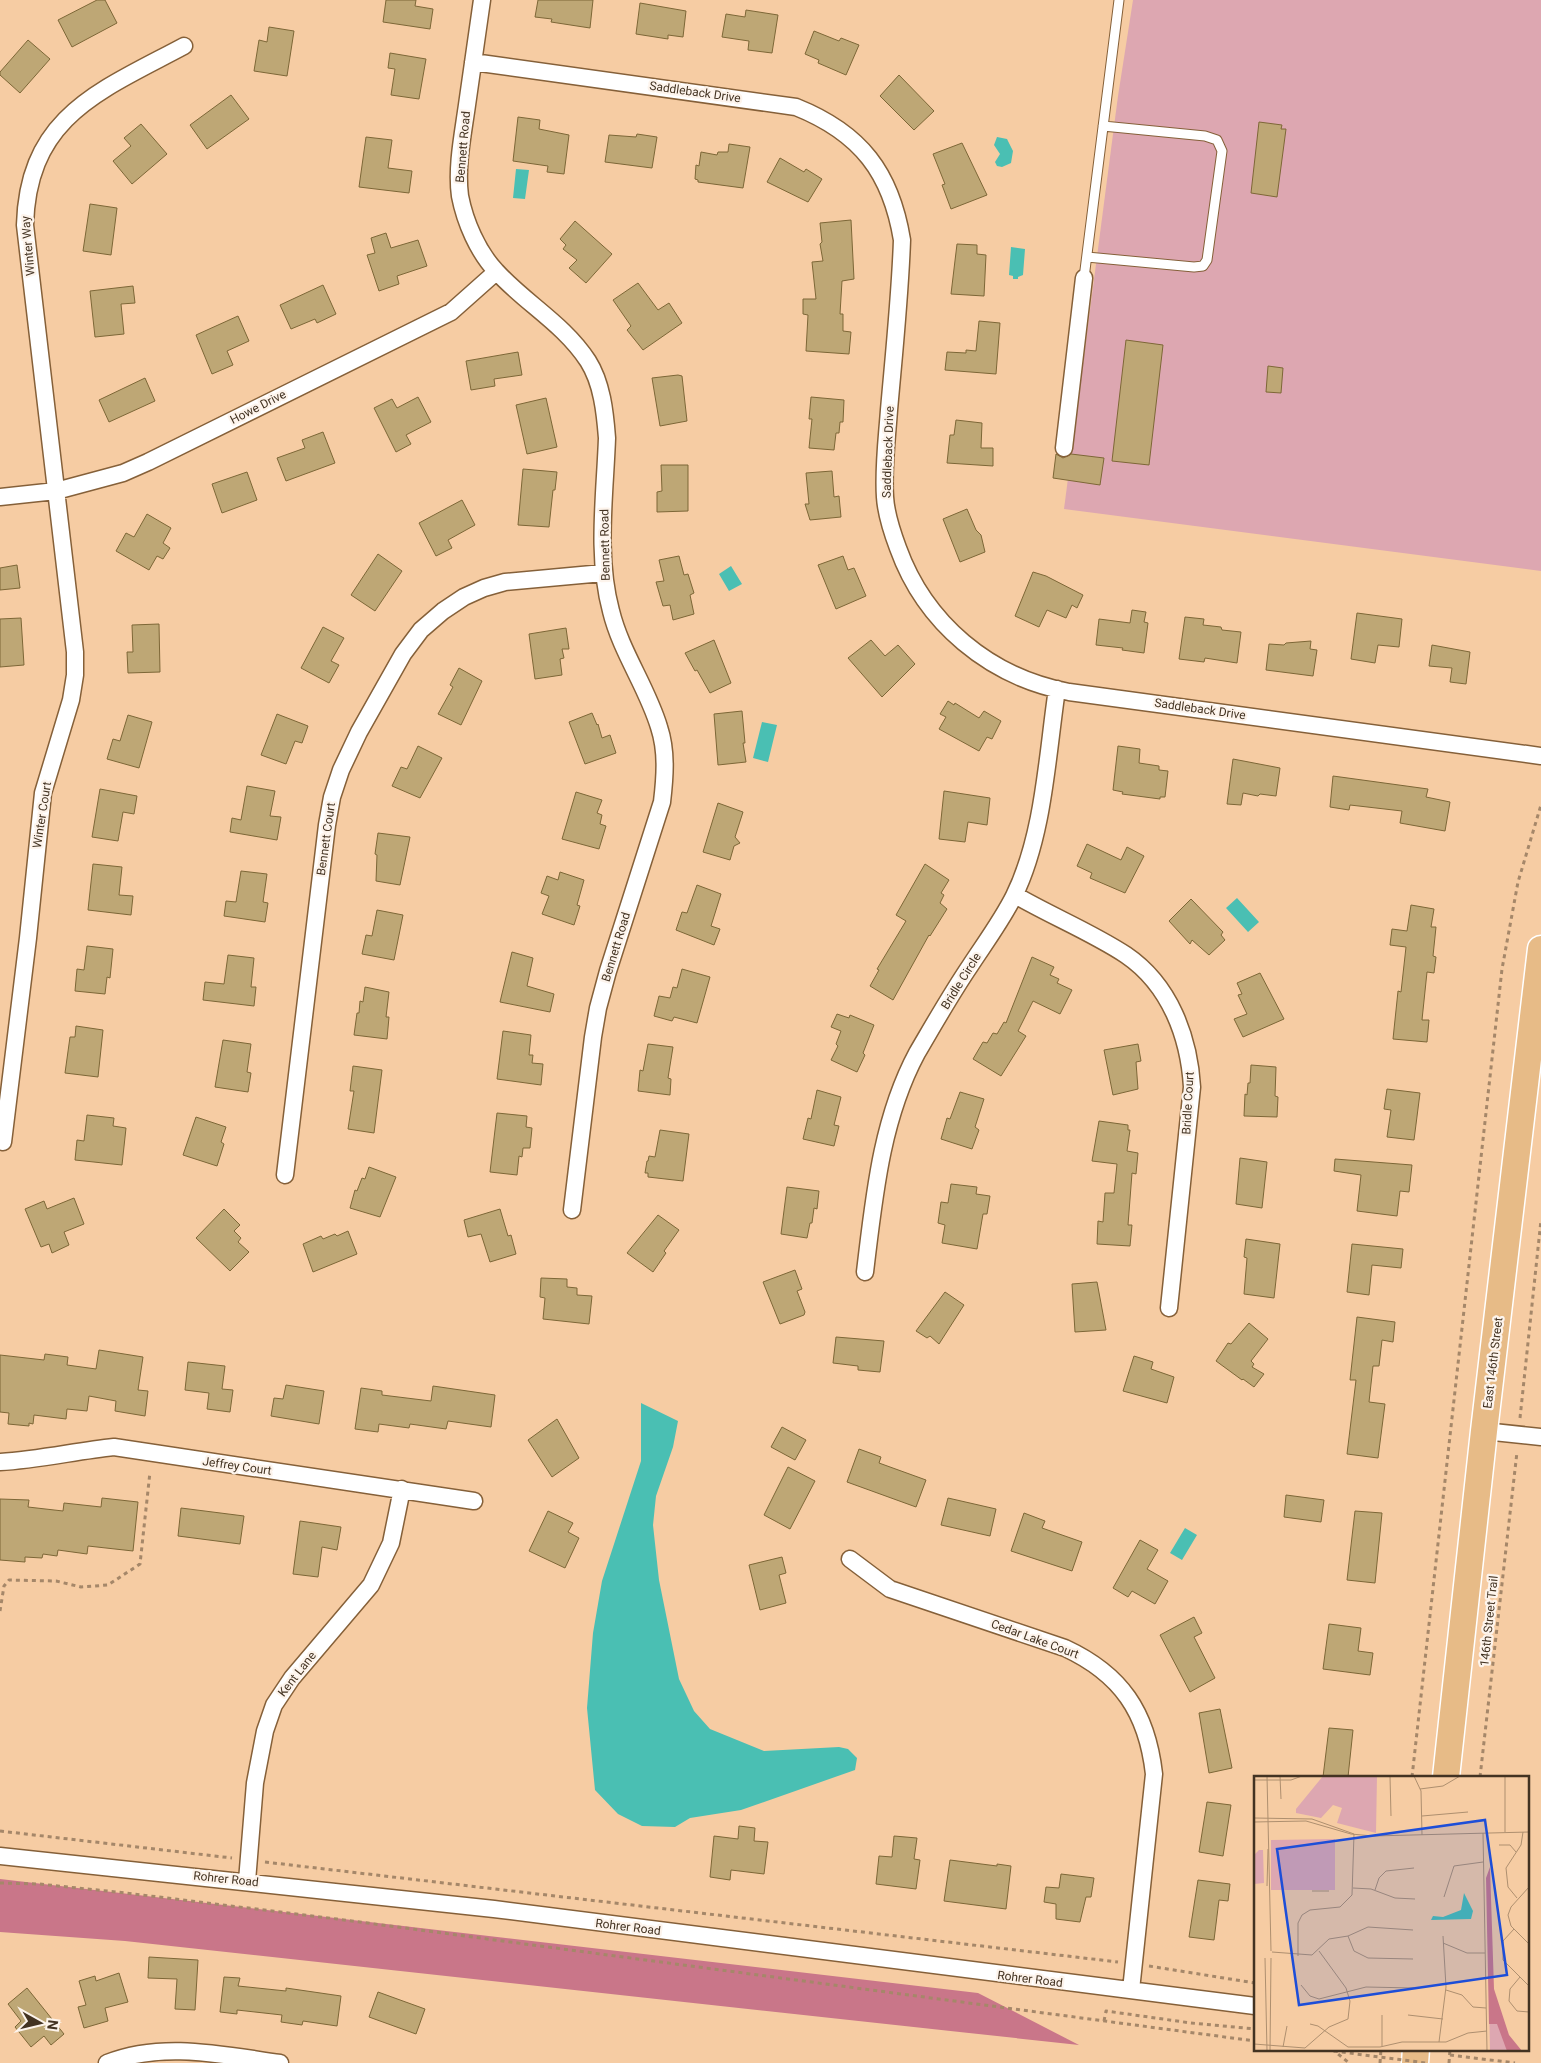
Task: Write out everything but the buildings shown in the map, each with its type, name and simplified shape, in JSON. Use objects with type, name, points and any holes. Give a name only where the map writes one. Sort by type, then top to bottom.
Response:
[{"type":"main road","name":"East 146th Street","points":[[1446,1776],[1484,1431],[1541,950]]},
{"type":"main road","points":[[1415,2063],[1416,2050]]},
{"type":"street","name":"Bennett Road","points":[[482,0],[463,132],[459,177],[460,197],[476,243],[496,272],[574,342],[589,362],[599,387],[606,415],[607,438],[603,573],[617,633],[659,727],[664,753],[665,777],[662,802],[598,1008],[572,1210]]},
{"type":"street","name":"Winter Way","points":[[56,491],[25,225],[25,205],[29,184],[50,138],[63,120],[98,92],[184,46]]},
{"type":"street","name":"Saddleback Drive","points":[[474,62],[796,107],[817,115],[837,127],[867,154],[891,192],[902,240],[886,450],[885,497],[892,534],[918,592],[935,616],[954,636],[997,666],[1038,684],[1057,689],[1541,756]]},
{"type":"street","name":"Howe Drive","points":[[0,497],[56,491],[123,473],[148,462],[258,406],[433,322],[451,312],[496,272]]},
{"type":"street","points":[[1064,448],[1084,278]]},
{"type":"street","name":"Winter Court","points":[[3,1142],[28,938],[43,793],[71,700],[75,674],[75,652],[56,491]]},
{"type":"street","name":"Bennett Court","points":[[286,1175],[326,824],[341,770],[360,732],[404,654],[421,630],[443,611],[464,598],[505,582],[603,573]]},
{"type":"street","name":"Bridle Circle","points":[[865,1272],[882,1151],[890,1119],[903,1085],[921,1047],[1014,895],[1034,837],[1057,689]]},
{"type":"street","name":"Bridle Court","points":[[1014,895],[1127,956],[1161,990],[1184,1034],[1191,1064],[1192,1087],[1169,1308]]},
{"type":"street","points":[[1484,1431],[1541,1437]]},
{"type":"street","name":"Jeffrey Court","points":[[0,1462],[32,1460],[56,1454],[114,1447],[402,1488],[474,1501]]},
{"type":"street","name":"Kent Lane","points":[[247,1881],[255,1783],[264,1731],[274,1705],[292,1678],[371,1586],[391,1543],[402,1488]]},
{"type":"street","name":"Cedar Lake Court","points":[[850,1558],[890,1589],[1066,1648],[1086,1657],[1108,1674],[1123,1689],[1143,1726],[1152,1752],[1154,1774],[1131,1990]]},
{"type":"street","name":"Rohrer Road","points":[[0,1856],[494,1909],[1254,2006]]},
{"type":"street","points":[[107,2063],[132,2054],[167,2050],[280,2063]]},
{"type":"lane","points":[[1084,278],[1119,0]]},
{"type":"lane","points":[[1087,257],[1194,267],[1203,266],[1207,260],[1222,151],[1217,140],[1205,136],[1103,126]]},
{"type":"path","points":[[1412,1776],[1502,968],[1518,882],[1541,805]]},
{"type":"path","points":[[1521,1401],[1541,1220]]},
{"type":"path","name":"146th Street Trail","points":[[1480,1776],[1516,1468]]},
{"type":"path","points":[[0,1610],[4,1586],[9,1580],[56,1581],[81,1588],[108,1585],[140,1564],[150,1472]]},
{"type":"path","points":[[0,1831],[1134,1964],[1254,1983]]},
{"type":"path","points":[[0,1882],[126,1893],[337,1918],[1254,2041]]},
{"type":"path","points":[[1104,2021],[1106,2011],[1254,2030]]},
{"type":"path","points":[[1326,2050],[1426,2063]]},
{"type":"path","points":[[1333,2050],[1349,2063]]},
{"type":"path","points":[[1380,2063],[1381,2050]]},
{"type":"path","points":[[1448,2063],[1450,2050]]},
{"type":"path","points":[[1450,2055],[1515,2063]]},
{"type":"shaded area","points":[[1133,0],[1541,0],[1541,571],[1064,509],[1118,96]]},
{"type":"shaded area","points":[[0,1879],[978,1993],[1079,2045],[125,1941],[0,1932]]},
{"type":"water","points":[[997,137],[1007,139],[1013,151],[1011,163],[1002,167],[997,166],[995,162],[1000,154],[994,145]]},
{"type":"water","points":[[516,169],[529,170],[525,199],[513,198]]},
{"type":"water","points":[[1011,247],[1025,249],[1023,275],[1018,277],[1018,279],[1013,279],[1013,276],[1009,275]]},
{"type":"water","points":[[731,566],[742,584],[729,591],[719,574]]},
{"type":"water","points":[[762,722],[777,725],[768,762],[753,758]]},
{"type":"water","points":[[1237,898],[1259,922],[1248,932],[1226,908]]},
{"type":"water","points":[[641,1403],[678,1421],[673,1447],[656,1496],[653,1525],[659,1580],[679,1679],[694,1711],[710,1729],[764,1751],[839,1747],[848,1749],[857,1758],[855,1770],[741,1810],[690,1818],[675,1827],[642,1826],[618,1814],[595,1790],[587,1708],[593,1633],[602,1581],[641,1461]]},
{"type":"water","points":[[1185,1528],[1197,1535],[1182,1560],[1170,1553]]}]
